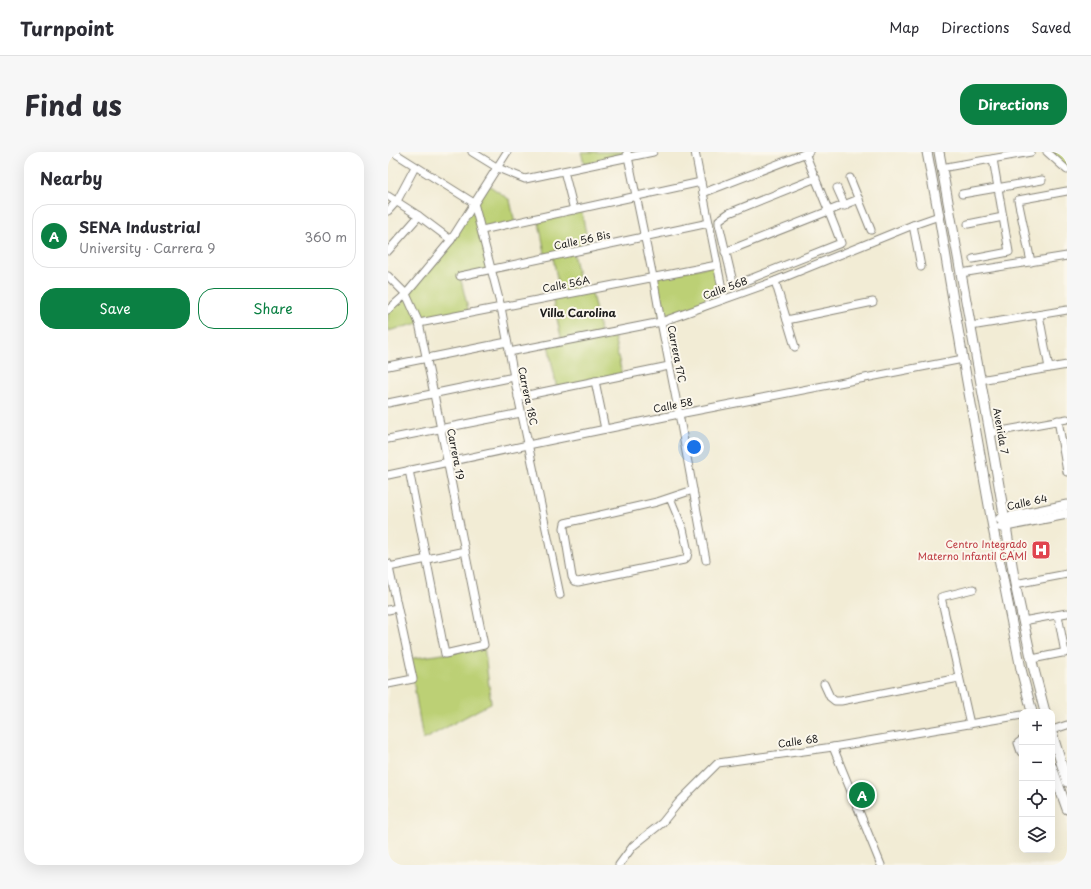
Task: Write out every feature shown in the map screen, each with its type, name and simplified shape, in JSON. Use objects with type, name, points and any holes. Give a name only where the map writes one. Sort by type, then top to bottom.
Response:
[{"type":"main road","points":[[927,152],[993,524],[1021,669],[1031,709]]},
{"type":"main road","name":"Avenida 7","points":[[938,152],[990,433],[1014,584],[1044,709]]},
{"type":"main road","name":"Calle 64","points":[[1005,522],[1067,505]]},
{"type":"main road","name":"Calle 64","points":[[993,524],[1067,514]]},
{"type":"main road","points":[[1055,743],[1067,782]]},
{"type":"main road","points":[[1055,775],[1067,809]]},
{"type":"street","points":[[393,152],[474,203]]},
{"type":"street","points":[[472,152],[498,168],[525,179],[628,155],[653,152]]},
{"type":"street","points":[[388,310],[406,294],[451,240],[507,152]]},
{"type":"street","points":[[695,152],[724,299]]},
{"type":"street","points":[[941,168],[1031,152]]},
{"type":"street","points":[[1047,152],[1067,170]]},
{"type":"street","points":[[703,193],[807,153],[841,243],[736,284],[733,282],[725,252],[719,220],[729,213],[816,178]]},
{"type":"street","name":"Carrera 17C","points":[[628,155],[653,277],[706,560]]},
{"type":"street","points":[[974,259],[1009,252],[993,159]]},
{"type":"street","points":[[388,211],[397,201],[416,167]]},
{"type":"street","points":[[564,171],[574,210]]},
{"type":"street","points":[[850,178],[871,230]]},
{"type":"street","points":[[962,194],[1042,180]]},
{"type":"street","points":[[482,230],[701,182]]},
{"type":"street","points":[[837,188],[845,206]]},
{"type":"street","points":[[1031,262],[1018,200],[1067,191]]},
{"type":"street","points":[[388,196],[419,216],[451,240]]},
{"type":"street","points":[[725,252],[859,200]]},
{"type":"street","name":"Carrera 18C","points":[[474,203],[501,307],[521,413],[560,595]]},
{"type":"street","points":[[388,251],[419,216]]},
{"type":"street","name":"Calle 56B","points":[[509,352],[661,322],[775,281],[913,225],[939,216]]},
{"type":"street","points":[[968,224],[1003,217]]},
{"type":"street","name":"Calle 56 Bis","points":[[460,276],[709,223]]},
{"type":"street","points":[[913,225],[921,267]]},
{"type":"street","points":[[961,273],[1067,256]]},
{"type":"street","name":"Calle 56A","points":[[418,323],[717,264]]},
{"type":"street","name":"Carrera 19","points":[[388,276],[406,294],[418,323],[441,428],[464,551],[484,645],[445,654],[426,560]]},
{"type":"street","points":[[775,281],[795,347]]},
{"type":"street","points":[[787,320],[873,302]]},
{"type":"street","points":[[971,326],[1067,310]]},
{"type":"street","points":[[1039,315],[1048,368]]},
{"type":"street","points":[[388,366],[507,342]]},
{"type":"street","name":"Calle 58","points":[[388,475],[528,444],[963,360]]},
{"type":"street","points":[[980,380],[1067,365]]},
{"type":"street","points":[[518,397],[669,366]]},
{"type":"street","points":[[388,403],[514,377]]},
{"type":"street","points":[[595,381],[605,429]]},
{"type":"street","points":[[388,439],[521,413]]},
{"type":"street","points":[[990,433],[1067,419]]},
{"type":"street","points":[[1058,420],[1067,472]]},
{"type":"street","points":[[409,470],[426,560]]},
{"type":"street","points":[[670,498],[683,529],[688,552],[687,557],[684,560],[578,582],[574,581],[565,535],[565,523],[670,498],[693,490]]},
{"type":"street","points":[[388,684],[413,679],[388,565],[426,560],[464,551]]},
{"type":"street","points":[[1014,584],[1067,574]]},
{"type":"street","points":[[970,724],[941,597],[973,589]]},
{"type":"street","points":[[388,610],[397,608]]},
{"type":"street","points":[[1023,621],[1067,613]]},
{"type":"street","points":[[1032,659],[1066,653],[1058,615]]},
{"type":"street","points":[[824,684],[830,697],[835,701],[841,701],[959,678]]},
{"type":"street","name":"Calle 68","points":[[619,865],[633,846],[662,823],[679,802],[718,763],[833,747],[1019,716]]},
{"type":"street","points":[[1055,729],[1067,725]]},
{"type":"street","points":[[833,747],[881,865]]},
{"type":"green space","points":[[581,152],[653,152],[585,166]]},
{"type":"green space","points":[[1047,152],[1067,152],[1067,170]]},
{"type":"green space","points":[[487,184],[510,200],[515,223],[482,230],[491,269],[460,276],[469,313],[388,331],[388,310],[451,240]]},
{"type":"green space","points":[[581,208],[589,249],[573,252],[581,291],[591,289],[601,334],[613,331],[622,375],[557,389],[548,344],[562,341],[552,297],[560,295],[553,257],[546,258],[538,218]]},
{"type":"green space","points":[[717,265],[724,299],[661,322],[653,277]]},
{"type":"green space","points":[[484,645],[491,703],[423,740],[413,679],[408,659],[450,653]]},
{"type":"place","name":"Centro Integrado Materno Infantil CAMI","points":[[1041,550]]},
{"type":"place","name":"SENA Industrial","points":[[862,795]]},
{"type":"district","name":"Villa Carolina","points":[[578,313]]}]
